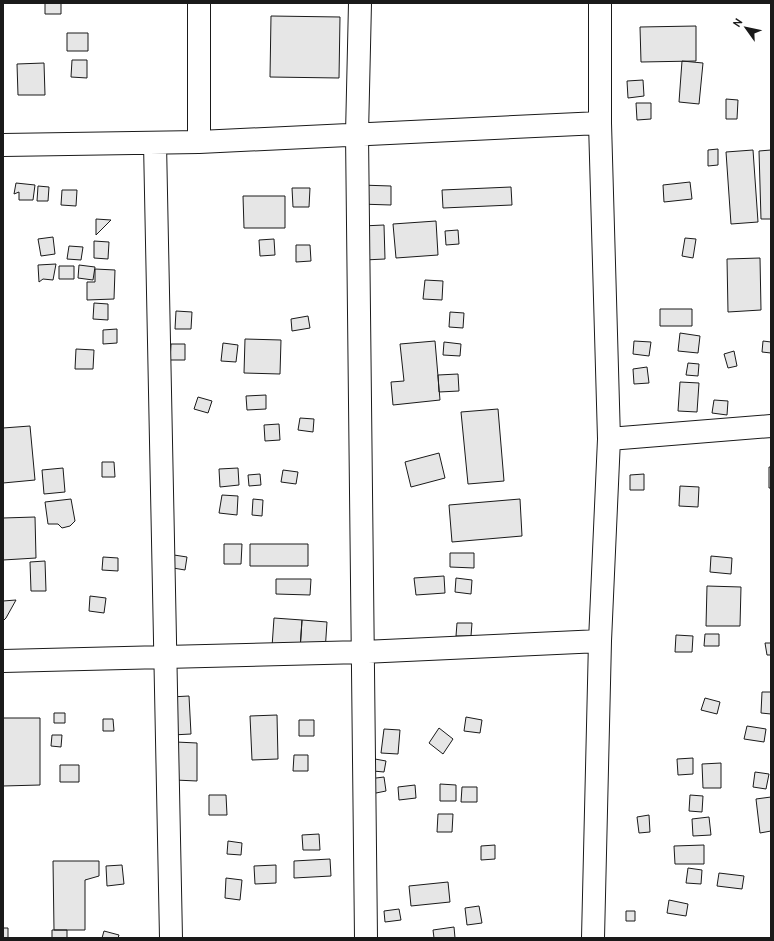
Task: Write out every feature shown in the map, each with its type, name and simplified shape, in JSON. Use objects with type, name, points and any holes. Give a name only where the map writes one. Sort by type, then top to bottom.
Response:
[{"type":"street","points":[[199,3],[199,142]]},
{"type":"street","points":[[360,3],[357,134],[366,938]]},
{"type":"street","points":[[594,938],[600,641],[609,439],[600,123],[600,3]]},
{"type":"street","points":[[3,145],[199,142],[600,123]]},
{"type":"street","points":[[155,143],[171,938]]},
{"type":"street","points":[[609,439],[771,426]]},
{"type":"street","points":[[3,661],[363,652],[600,641]]},
{"type":"building","points":[[45,3],[61,3],[61,14],[45,14]]},
{"type":"building","points":[[271,16],[340,17],[339,78],[270,77]]},
{"type":"building","points":[[696,26],[696,61],[641,62],[640,27]]},
{"type":"building","points":[[67,33],[88,33],[88,51],[67,51]]},
{"type":"building","points":[[72,60],[87,60],[87,78],[71,77]]},
{"type":"building","points":[[682,61],[703,63],[699,104],[679,102]]},
{"type":"building","points":[[44,63],[45,95],[18,95],[17,64]]},
{"type":"building","points":[[643,80],[644,96],[628,98],[627,81]]},
{"type":"building","points":[[726,99],[738,100],[737,119],[726,119]]},
{"type":"building","points":[[636,103],[651,103],[651,119],[637,120]]},
{"type":"building","points":[[718,149],[718,165],[708,166],[708,150]]},
{"type":"building","points":[[753,150],[758,222],[731,224],[726,152]]},
{"type":"building","points":[[771,150],[771,219],[761,219],[759,151]]},
{"type":"building","points":[[690,182],[692,199],[664,202],[663,185]]},
{"type":"building","points":[[16,183],[35,185],[33,200],[19,200],[19,192],[14,194]]},
{"type":"building","points":[[360,185],[391,186],[391,205],[359,204]]},
{"type":"building","points":[[38,186],[49,187],[48,201],[37,201]]},
{"type":"building","points":[[511,187],[512,205],[443,208],[442,190]]},
{"type":"building","points":[[292,188],[310,188],[309,207],[293,207]]},
{"type":"building","points":[[62,190],[77,190],[76,206],[61,205]]},
{"type":"building","points":[[243,196],[285,196],[285,228],[244,228]]},
{"type":"building","points":[[96,219],[111,220],[96,235]]},
{"type":"building","points":[[436,221],[438,255],[396,258],[393,224]]},
{"type":"building","points":[[384,225],[385,259],[364,260],[362,226]]},
{"type":"building","points":[[458,230],[459,244],[446,245],[445,231]]},
{"type":"building","points":[[53,237],[55,254],[41,256],[38,239]]},
{"type":"building","points":[[685,238],[696,239],[693,258],[682,256]]},
{"type":"building","points":[[274,239],[275,255],[260,256],[259,240]]},
{"type":"building","points":[[94,241],[109,242],[108,259],[94,258]]},
{"type":"building","points":[[296,245],[310,245],[311,261],[296,262]]},
{"type":"building","points":[[69,246],[83,247],[81,260],[67,259]]},
{"type":"building","points":[[760,258],[761,310],[728,312],[727,259]]},
{"type":"building","points":[[56,264],[53,280],[43,279],[39,282],[38,265]]},
{"type":"building","points":[[79,265],[95,267],[93,280],[78,278]]},
{"type":"building","points":[[59,266],[74,266],[74,279],[59,279]]},
{"type":"building","points":[[95,269],[115,270],[114,299],[87,300],[87,282],[95,282]]},
{"type":"building","points":[[425,280],[443,281],[442,300],[423,299]]},
{"type":"building","points":[[94,303],[108,304],[108,320],[93,319]]},
{"type":"building","points":[[660,309],[692,309],[692,326],[660,326]]},
{"type":"building","points":[[176,311],[192,312],[191,329],[175,329]]},
{"type":"building","points":[[450,312],[464,313],[463,328],[449,327]]},
{"type":"building","points":[[308,316],[310,328],[292,331],[291,319]]},
{"type":"building","points":[[117,329],[117,343],[103,344],[103,330]]},
{"type":"building","points":[[680,333],[700,336],[698,353],[678,351]]},
{"type":"building","points":[[245,339],[281,340],[280,374],[244,373]]},
{"type":"building","points":[[435,341],[440,400],[393,405],[391,382],[404,381],[400,344]]},
{"type":"building","points":[[634,341],[651,342],[649,356],[633,354]]},
{"type":"building","points":[[763,341],[771,342],[771,353],[762,352]]},
{"type":"building","points":[[444,342],[461,344],[460,356],[443,355]]},
{"type":"building","points":[[223,343],[238,345],[236,362],[221,361]]},
{"type":"building","points":[[171,344],[185,344],[185,360],[170,360]]},
{"type":"building","points":[[76,349],[94,350],[93,369],[75,369]]},
{"type":"building","points":[[734,351],[737,366],[728,368],[724,354]]},
{"type":"building","points":[[688,363],[699,364],[698,376],[686,375]]},
{"type":"building","points":[[647,367],[649,383],[634,384],[633,369]]},
{"type":"building","points":[[458,374],[459,391],[439,392],[438,375]]},
{"type":"building","points":[[680,382],[699,383],[697,412],[678,411]]},
{"type":"building","points":[[266,395],[266,409],[247,410],[246,396]]},
{"type":"building","points":[[198,397],[212,401],[208,413],[194,409]]},
{"type":"building","points":[[714,400],[728,401],[727,415],[712,413]]},
{"type":"building","points":[[498,409],[504,481],[468,484],[461,412]]},
{"type":"building","points":[[300,418],[314,419],[313,432],[298,430]]},
{"type":"building","points":[[279,424],[280,440],[265,441],[264,425]]},
{"type":"building","points":[[30,426],[35,480],[3,483],[3,428]]},
{"type":"building","points":[[439,453],[445,478],[411,487],[405,462]]},
{"type":"building","points":[[102,462],[114,462],[115,477],[102,477]]},
{"type":"building","points":[[769,467],[771,467],[771,488],[769,488]]},
{"type":"building","points":[[63,468],[65,492],[44,494],[42,470]]},
{"type":"building","points":[[238,468],[239,485],[220,487],[219,469]]},
{"type":"building","points":[[283,470],[298,472],[296,484],[281,482]]},
{"type":"building","points":[[260,474],[261,485],[249,486],[248,475]]},
{"type":"building","points":[[644,474],[644,490],[630,490],[630,475]]},
{"type":"building","points":[[680,486],[699,487],[698,507],[679,506]]},
{"type":"building","points":[[222,495],[238,496],[237,515],[219,513]]},
{"type":"building","points":[[71,499],[75,521],[70,526],[62,528],[58,524],[48,524],[45,502]]},
{"type":"building","points":[[253,499],[263,500],[262,516],[252,515]]},
{"type":"building","points":[[520,499],[522,536],[452,542],[449,505]]},
{"type":"building","points":[[35,517],[36,558],[3,560],[3,518]]},
{"type":"building","points":[[224,544],[242,544],[241,564],[224,564]]},
{"type":"building","points":[[250,544],[308,544],[308,566],[250,566]]},
{"type":"building","points":[[450,553],[474,553],[474,568],[450,567]]},
{"type":"building","points":[[174,555],[187,557],[185,570],[173,568]]},
{"type":"building","points":[[711,556],[732,558],[731,574],[710,572]]},
{"type":"building","points":[[103,557],[118,558],[118,571],[102,570]]},
{"type":"building","points":[[45,561],[46,591],[31,591],[30,562]]},
{"type":"building","points":[[444,576],[445,593],[416,595],[414,578]]},
{"type":"building","points":[[456,578],[472,580],[471,594],[455,592]]},
{"type":"building","points":[[276,579],[311,579],[310,595],[276,594]]},
{"type":"building","points":[[707,586],[741,587],[740,626],[706,626]]},
{"type":"building","points":[[90,596],[106,598],[104,613],[89,611]]},
{"type":"building","points":[[16,600],[6,618],[3,621],[3,601]]},
{"type":"building","points":[[274,618],[302,620],[300,649],[272,647]]},
{"type":"building","points":[[302,620],[327,622],[325,652],[300,651]]},
{"type":"building","points":[[457,623],[472,623],[471,636],[456,636]]},
{"type":"building","points":[[705,634],[719,634],[719,646],[704,646]]},
{"type":"building","points":[[676,635],[693,636],[692,652],[675,652]]},
{"type":"building","points":[[765,643],[771,643],[771,655],[767,655]]},
{"type":"building","points":[[762,692],[771,692],[771,714],[761,713]]},
{"type":"building","points":[[189,696],[191,734],[172,735],[170,697]]},
{"type":"building","points":[[705,698],[720,702],[717,714],[701,710]]},
{"type":"building","points":[[54,713],[65,713],[65,723],[54,723]]},
{"type":"building","points":[[277,715],[278,759],[252,760],[250,716]]},
{"type":"building","points":[[466,717],[482,720],[480,733],[464,731]]},
{"type":"building","points":[[3,718],[40,718],[40,785],[3,786]]},
{"type":"building","points":[[103,719],[113,719],[114,731],[103,731]]},
{"type":"building","points":[[299,720],[314,720],[314,736],[299,736]]},
{"type":"building","points":[[747,726],[766,729],[764,742],[744,739]]},
{"type":"building","points":[[439,728],[453,739],[443,754],[429,743]]},
{"type":"building","points":[[384,729],[400,730],[398,754],[381,753]]},
{"type":"building","points":[[52,735],[62,735],[61,747],[51,746]]},
{"type":"building","points":[[176,742],[197,743],[197,781],[175,780]]},
{"type":"building","points":[[294,755],[308,755],[308,771],[293,771]]},
{"type":"building","points":[[693,758],[693,774],[678,775],[677,759]]},
{"type":"building","points":[[375,759],[386,761],[384,772],[373,771]]},
{"type":"building","points":[[721,763],[721,788],[703,788],[702,764]]},
{"type":"building","points":[[60,765],[79,765],[79,782],[60,782]]},
{"type":"building","points":[[755,772],[769,774],[766,789],[753,787]]},
{"type":"building","points":[[384,777],[386,791],[371,794],[368,779]]},
{"type":"building","points":[[440,784],[456,785],[456,801],[440,801]]},
{"type":"building","points":[[415,785],[416,798],[399,800],[398,787]]},
{"type":"building","points":[[462,787],[477,787],[477,802],[461,802]]},
{"type":"building","points":[[209,795],[226,795],[227,815],[209,815]]},
{"type":"building","points":[[690,795],[703,796],[702,812],[689,811]]},
{"type":"building","points":[[771,797],[771,831],[760,833],[756,799]]},
{"type":"building","points":[[438,814],[453,814],[452,832],[437,832]]},
{"type":"building","points":[[649,815],[650,832],[639,833],[637,817]]},
{"type":"building","points":[[709,817],[711,835],[693,836],[692,819]]},
{"type":"building","points":[[319,834],[320,850],[303,850],[302,835]]},
{"type":"building","points":[[228,841],[242,843],[241,855],[227,854]]},
{"type":"building","points":[[495,845],[495,859],[481,860],[481,846]]},
{"type":"building","points":[[704,845],[704,864],[675,864],[674,846]]},
{"type":"building","points":[[330,859],[331,876],[294,878],[294,861]]},
{"type":"building","points":[[53,861],[99,861],[99,876],[85,880],[85,930],[54,930]]},
{"type":"building","points":[[122,865],[124,884],[107,886],[106,866]]},
{"type":"building","points":[[276,865],[276,883],[255,884],[254,866]]},
{"type":"building","points":[[688,868],[702,870],[701,884],[686,883]]},
{"type":"building","points":[[719,873],[744,876],[742,889],[717,886]]},
{"type":"building","points":[[226,878],[242,880],[240,900],[225,898]]},
{"type":"building","points":[[448,882],[450,902],[411,906],[409,886]]},
{"type":"building","points":[[669,900],[688,904],[686,916],[667,913]]},
{"type":"building","points":[[479,906],[482,923],[467,925],[465,908]]},
{"type":"building","points":[[399,909],[401,920],[385,922],[384,911]]},
{"type":"building","points":[[626,911],[635,911],[635,921],[626,921]]},
{"type":"building","points":[[454,927],[455,938],[434,938],[433,930]]},
{"type":"building","points":[[3,928],[8,928],[8,938],[3,938]]},
{"type":"building","points":[[52,930],[67,930],[67,938],[52,938]]},
{"type":"building","points":[[104,931],[119,935],[118,938],[102,938]]}]
